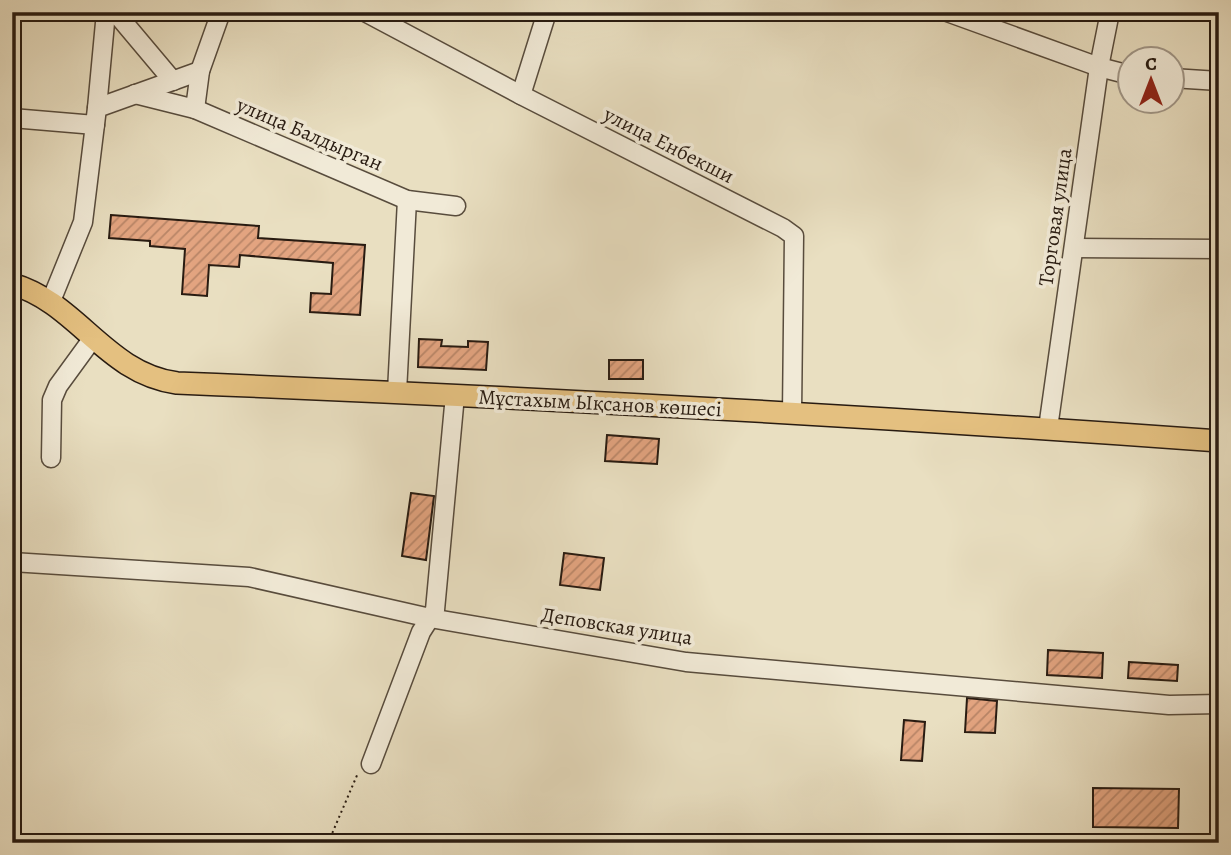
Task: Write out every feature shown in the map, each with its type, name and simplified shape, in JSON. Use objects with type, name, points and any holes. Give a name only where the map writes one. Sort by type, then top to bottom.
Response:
[{"type":"main road","name":"Мұстахым Ықсанов көшесі","points":[[12,284],[51,301],[132,369],[159,380],[1048,428],[1219,441]]},
{"type":"street","points":[[51,301],[83,222],[106,12]]},
{"type":"street","points":[[115,12],[173,81]]},
{"type":"street","points":[[195,109],[200,71],[222,12]]},
{"type":"street","name":"улица Енбекши","points":[[365,12],[794,236],[792,414]]},
{"type":"street","points":[[521,95],[547,12]]},
{"type":"street","points":[[947,12],[1116,72]]},
{"type":"street","name":"Торговая улица","points":[[1048,428],[1099,67],[1110,12]]},
{"type":"street","points":[[12,118],[96,117],[135,94],[200,71]]},
{"type":"street","points":[[1186,79],[1219,81]]},
{"type":"street","name":"улица Балдырган","points":[[135,94],[195,109],[407,200],[457,206]]},
{"type":"street","points":[[397,392],[407,200]]},
{"type":"street","points":[[1074,248],[1219,248]]},
{"type":"street","points":[[51,458],[52,400],[58,386],[93,338]]},
{"type":"street","points":[[372,761],[421,632],[436,606],[456,395]]},
{"type":"street","name":"Деповская улица","points":[[12,562],[249,577],[430,618],[687,662],[1169,705],[1219,704]]},
{"type":"path","points":[[328,843],[358,771],[364,763],[372,761]]},
{"type":"building","points":[[111,215],[259,226],[258,238],[365,245],[360,315],[310,312],[311,293],[331,294],[333,263],[240,255],[239,267],[209,265],[207,296],[182,294],[185,249],[150,246],[150,241],[109,238]]},
{"type":"building","points":[[419,339],[442,340],[441,346],[468,347],[468,341],[488,342],[486,370],[418,367]]},
{"type":"building","points":[[609,360],[643,360],[643,379],[609,379]]},
{"type":"building","points":[[607,435],[659,439],[657,464],[605,461]]},
{"type":"building","points":[[411,493],[434,496],[426,560],[402,556]]},
{"type":"building","points":[[564,553],[604,558],[600,590],[560,585]]},
{"type":"building","points":[[1048,650],[1103,653],[1102,678],[1047,675]]},
{"type":"building","points":[[1129,662],[1178,665],[1177,681],[1128,678]]},
{"type":"building","points":[[967,698],[997,701],[995,733],[965,732]]},
{"type":"building","points":[[904,720],[925,722],[922,761],[901,760]]},
{"type":"building","points":[[1093,788],[1179,789],[1178,828],[1093,827]]}]
